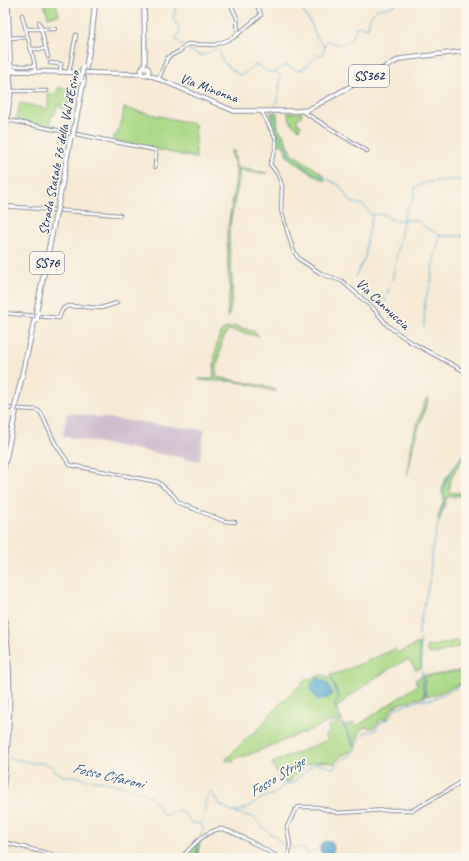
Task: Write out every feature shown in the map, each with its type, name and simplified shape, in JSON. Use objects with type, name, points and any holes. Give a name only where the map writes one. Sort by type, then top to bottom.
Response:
[{"type":"highway","name":"Strada Statale 76 della Val d'Esino","points":[[3,471],[50,260],[57,213],[92,33],[93,4]]},
{"type":"highway","name":"Strada Statale 76 della Val d'Esino","points":[[3,460],[16,409]]},
{"type":"highway","points":[[3,606],[9,650],[10,694],[8,749],[3,786]]},
{"type":"highway","points":[[3,621],[7,657],[8,694],[7,728],[3,770]]},
{"type":"main road","points":[[3,144],[11,92],[11,82],[7,70],[10,59],[8,3]]},
{"type":"main road","name":"SS362","points":[[143,72],[145,62],[144,3]]},
{"type":"main road","name":"Via Minonna","points":[[7,70],[137,74],[143,72],[158,80],[234,111],[302,111],[315,106],[400,59],[466,51]]},
{"type":"main road","name":"SS362","points":[[145,62],[148,69]]},
{"type":"main road","points":[[143,72],[148,69]]},
{"type":"main road","points":[[143,72],[148,69]]},
{"type":"main road","name":"Via Minonna","points":[[148,69],[158,80]]},
{"type":"street","points":[[230,3],[237,18],[238,35]]},
{"type":"street","points":[[158,80],[168,57],[190,43],[208,46],[214,45],[238,35],[261,15],[256,3]]},
{"type":"street","points":[[22,15],[35,71]]},
{"type":"street","points":[[39,22],[48,56]]},
{"type":"street","points":[[26,28],[55,29]]},
{"type":"street","points":[[69,72],[76,35]]},
{"type":"street","points":[[9,38],[28,37]]},
{"type":"street","points":[[31,49],[46,48]]},
{"type":"street","points":[[50,63],[61,64],[60,72]]},
{"type":"street","points":[[7,70],[34,66]]},
{"type":"street","points":[[154,76],[160,75]]},
{"type":"street","points":[[3,92],[47,92]]},
{"type":"street","points":[[302,111],[367,151]]},
{"type":"street","name":"Via Cannuccia","points":[[262,112],[276,139],[276,148],[270,164],[277,173],[282,186],[281,210],[293,250],[299,259],[322,274],[342,281],[371,306],[388,326],[410,341],[466,372]]},
{"type":"street","points":[[7,120],[155,150],[155,167]]},
{"type":"street","points":[[3,206],[120,215]]},
{"type":"street","points":[[3,312],[59,318],[61,311],[68,306],[101,308],[117,303]]},
{"type":"street","points":[[3,408],[37,410],[41,413],[55,443],[70,465],[158,482],[173,495],[179,503],[224,521],[235,522]]},
{"type":"street","points":[[288,858],[290,849],[288,830],[289,822],[295,810],[299,807],[318,807],[338,812],[412,810],[452,788],[466,778]]},
{"type":"street","points":[[181,858],[199,841],[212,832],[220,829],[225,830],[280,858]]},
{"type":"street","points":[[3,842],[66,858]]},
{"type":"shaded area","points":[[67,413],[203,430],[205,432],[202,441],[200,461],[63,436]]},
{"type":"green space","points":[[44,3],[56,3],[59,15],[48,17]]},
{"type":"green space","points":[[58,88],[71,88],[68,110],[61,109],[61,106],[57,105],[55,115],[52,114],[50,124],[55,126],[54,128],[16,120],[20,103],[48,109],[48,94],[58,93]]},
{"type":"green space","points":[[124,108],[195,124],[196,158],[113,140],[113,136],[117,135],[120,123],[122,122]]},
{"type":"green space","points":[[271,112],[277,113],[278,129],[282,133],[293,154],[324,175],[324,181],[289,158],[283,145],[277,144],[276,137],[269,124],[272,120]]},
{"type":"green space","points":[[302,112],[301,116],[297,119],[297,123],[301,125],[299,129],[292,124],[287,113]]},
{"type":"green space","points":[[231,151],[234,151],[236,166],[238,168],[267,173],[239,171],[239,179],[229,234],[232,297],[228,318],[230,285],[227,233],[236,179],[236,169]]},
{"type":"green space","points":[[234,326],[253,331],[259,336],[229,330],[221,345],[216,377],[259,385],[276,390],[276,392],[237,382],[205,381],[198,379],[213,379],[219,338],[224,329],[233,328]]},
{"type":"green space","points":[[429,398],[414,441],[407,476],[411,442],[426,399]]},
{"type":"green space","points":[[466,450],[466,454],[453,474],[449,490],[452,493],[466,493],[466,495],[447,497],[439,522],[438,517],[444,499],[442,490],[445,480]]},
{"type":"green space","points":[[466,639],[466,644],[436,654],[428,653],[426,647]]},
{"type":"green space","points":[[419,643],[421,668],[416,670],[409,660],[402,662],[371,681],[336,709],[335,705],[339,697],[330,675],[339,673],[395,649],[398,653]]},
{"type":"green space","points":[[464,670],[466,678],[461,684],[435,695],[426,696],[424,675],[435,675]]},
{"type":"green space","points":[[321,675],[327,676],[332,681],[338,698],[334,705],[342,721],[327,723],[243,757],[242,755],[233,760],[234,762],[226,760],[250,735],[258,730],[271,713],[305,680]]},
{"type":"green space","points":[[422,676],[424,697],[393,707],[387,718],[380,720],[375,727],[363,727],[355,746],[345,726],[354,723],[357,726],[418,685],[415,680]]},
{"type":"green space","points":[[342,723],[354,747],[350,752],[342,755],[334,764],[328,762],[312,763],[303,768],[290,781],[281,781],[272,763],[328,740],[325,735],[330,732],[328,726]]},
{"type":"green space","points":[[200,842],[197,858],[182,858]]},
{"type":"water","points":[[319,678],[328,684],[332,694],[329,697],[318,701],[310,689],[313,682]]},
{"type":"water","points":[[324,841],[330,841],[334,845],[334,851],[330,855],[324,855],[320,851],[320,845]]},
{"type":"waterway","points":[[177,3],[173,19],[179,28],[180,33],[176,40],[185,47],[201,55],[214,50],[219,50],[223,62],[239,75],[244,74],[252,67],[257,65],[268,72],[276,72],[280,76],[279,93],[275,110]]},
{"type":"waterway","points":[[297,3],[311,23],[316,36],[324,47]]},
{"type":"waterway","points":[[276,72],[285,65],[297,70],[303,69],[313,59],[323,54],[327,41],[337,44],[344,44],[353,36],[356,27],[359,26],[368,28],[370,17],[378,9],[391,7],[398,3]]},
{"type":"waterway","points":[[274,113],[275,129],[288,149],[289,155],[312,172],[339,185],[351,202],[363,205],[371,214],[386,215],[390,219],[395,220],[418,221],[428,229],[442,236],[466,236]]},
{"type":"waterway","points":[[392,281],[405,212],[415,194],[415,188],[432,182],[466,180]]},
{"type":"waterway","points":[[355,277],[365,258],[372,215]]},
{"type":"waterway","points":[[424,327],[425,301],[431,283],[433,264],[440,236]]},
{"type":"waterway","points":[[385,302],[389,288]]},
{"type":"waterway","points":[[419,637],[419,627],[429,583],[433,545],[444,501],[444,488],[451,472],[466,451]]},
{"type":"waterway","points":[[420,640],[422,668]]},
{"type":"waterway","points":[[422,671],[425,698]]},
{"type":"waterway","points":[[332,681],[338,698],[334,706],[342,720]]},
{"type":"waterway","name":"Fosso Strige","points":[[234,812],[245,809],[258,800],[276,793],[282,786],[293,782],[317,763],[333,768],[343,759],[350,756],[365,732],[375,731],[380,723],[390,718],[395,708],[417,701],[433,699],[466,683]]},
{"type":"waterway","points":[[343,723],[356,749]]},
{"type":"waterway","name":"Fosso Cifaroni","points":[[9,758],[34,763],[44,763],[51,766],[63,776],[76,776],[88,780],[110,783],[137,790],[148,795],[163,815],[179,810],[184,812],[191,823],[200,824],[207,797],[209,793],[212,793],[219,804],[232,812],[253,817],[269,833],[274,835],[282,844],[288,847]]},
{"type":"waterway","points":[[200,838],[203,828],[201,824]]},
{"type":"waterway","points":[[196,858],[199,841]]},
{"type":"waterway","name":"Fosso Cifaroni","points":[[291,847],[303,849],[311,858]]}]
